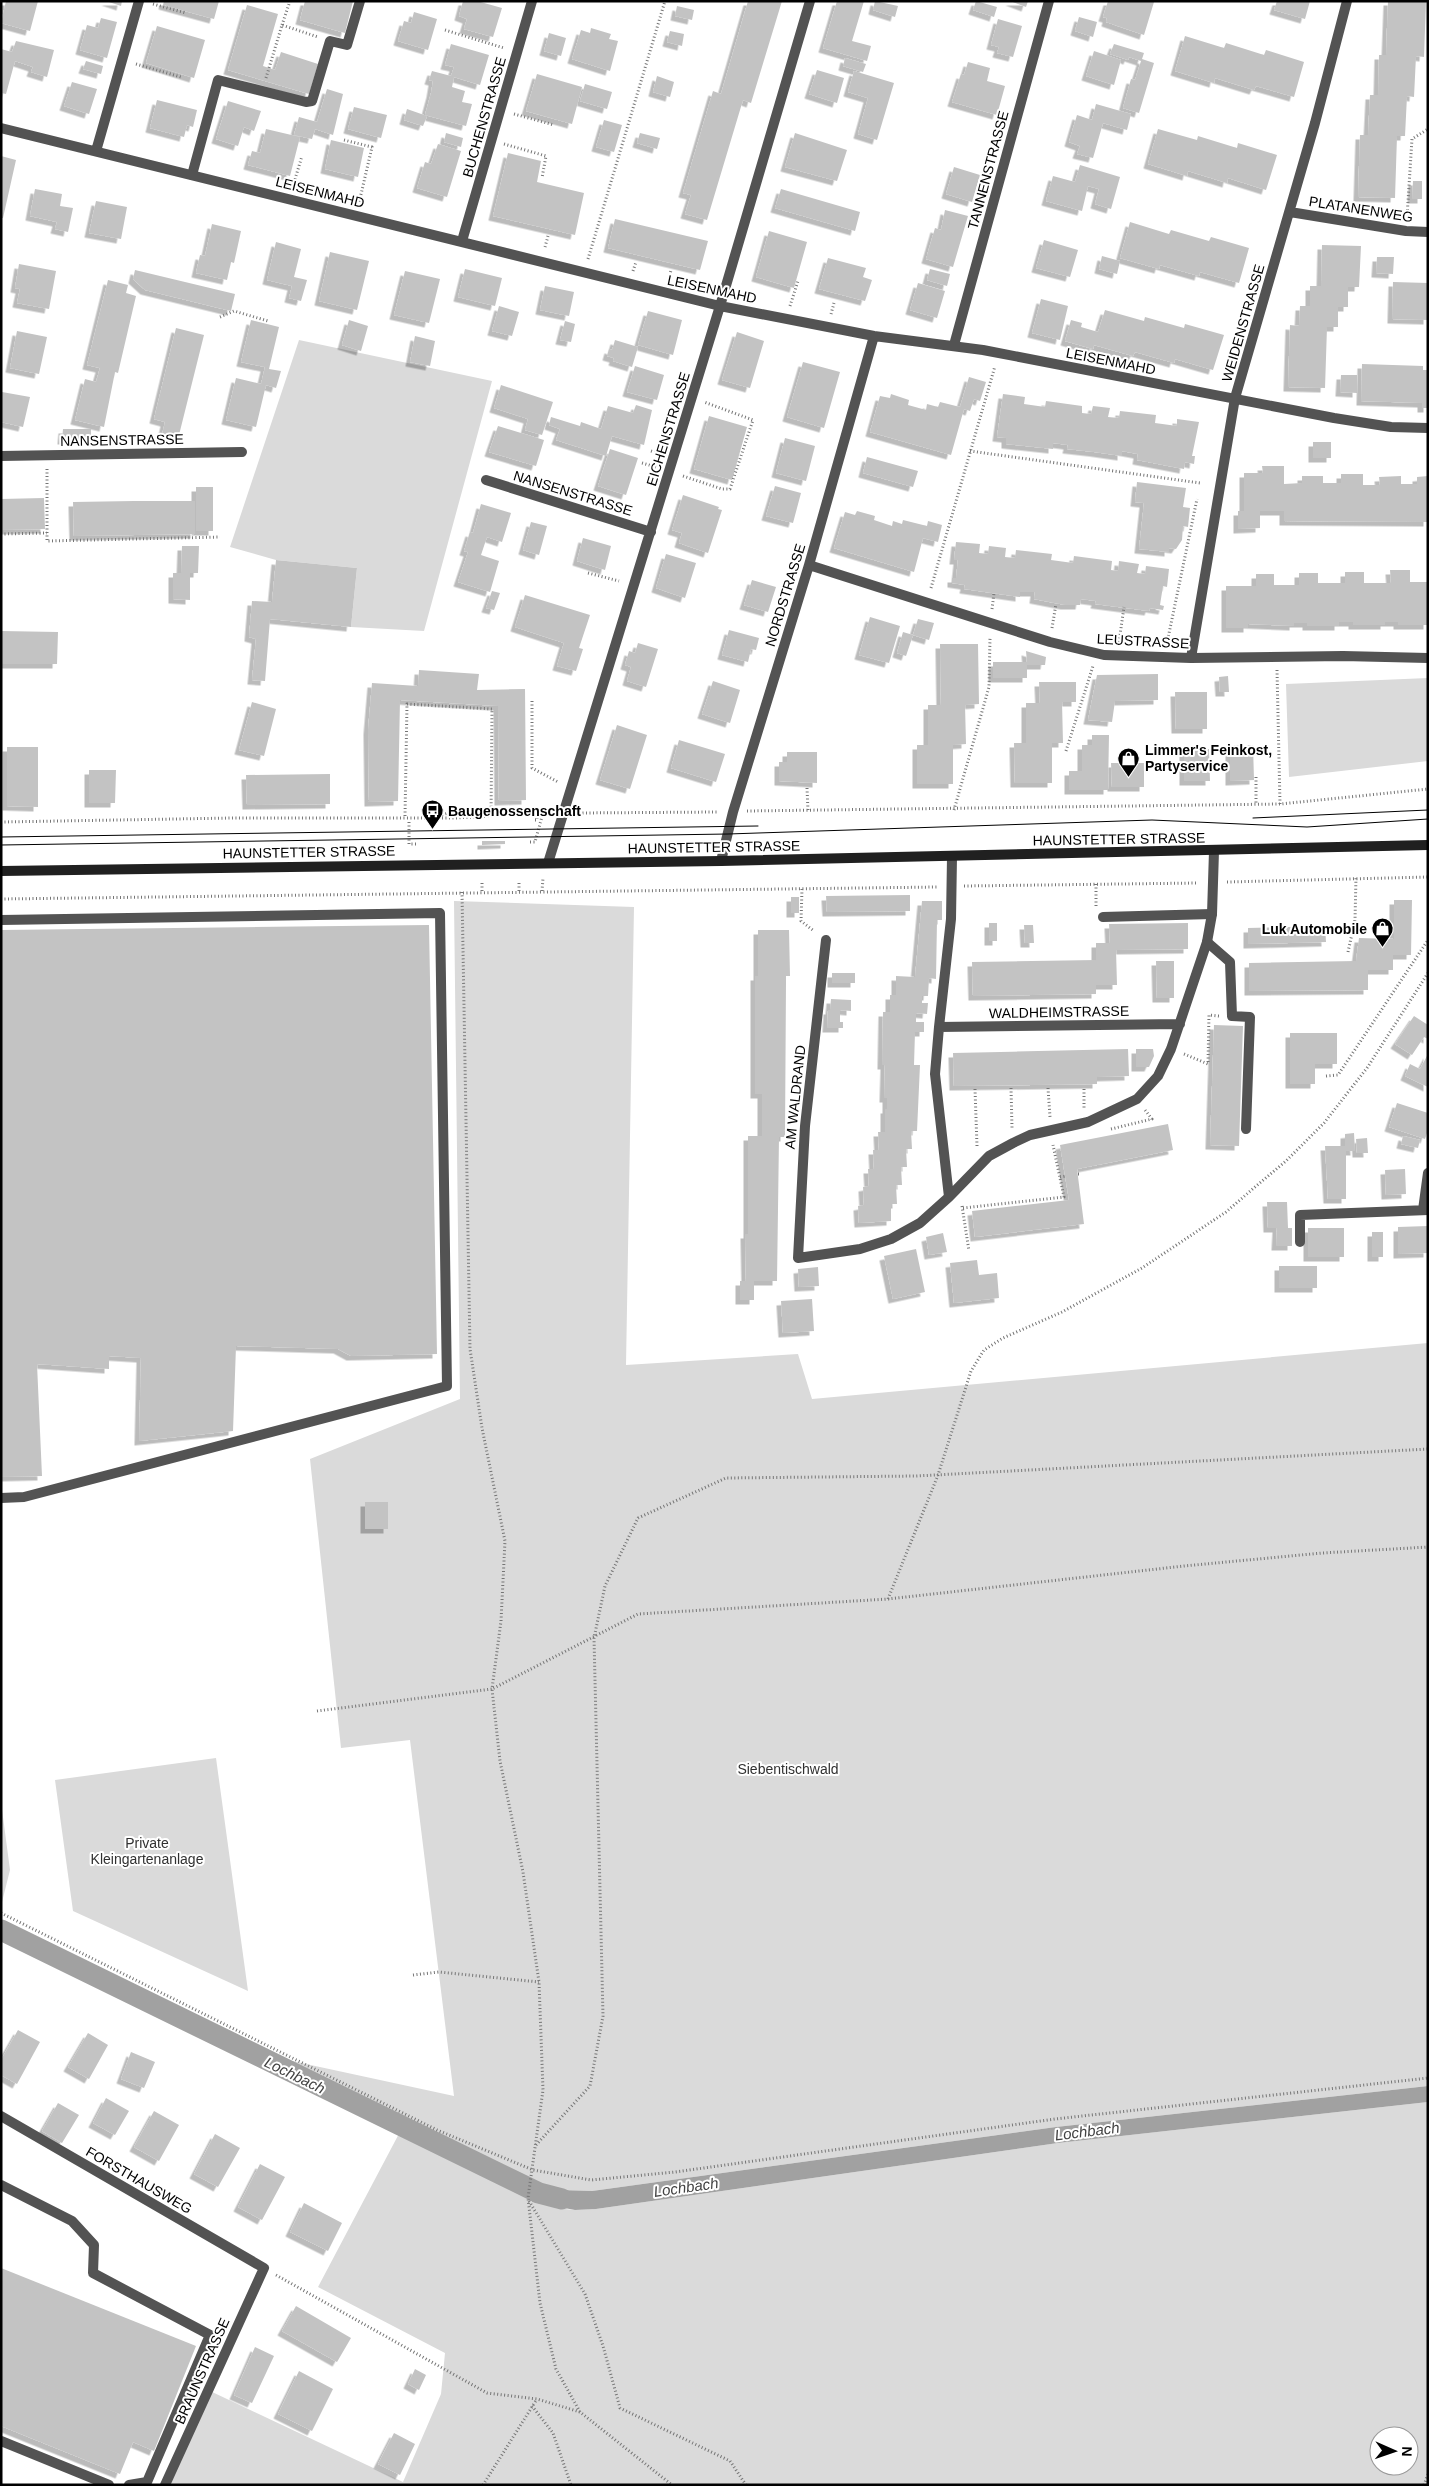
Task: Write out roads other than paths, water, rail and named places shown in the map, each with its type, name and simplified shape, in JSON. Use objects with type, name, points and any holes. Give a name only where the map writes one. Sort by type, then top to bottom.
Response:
[{"type":"main road","name":"HAUNSTETTER STRASSE","points":[[1,871],[721,861],[1428,845]]},
{"type":"street","points":[[96,151],[139,1]]},
{"type":"street","points":[[192,175],[218,80],[306,102],[312,101],[330,41],[347,45],[360,1]]},
{"type":"street","name":"BUCHENSTRASSE","points":[[462,240],[532,1]]},
{"type":"street","name":"EICHENSTRASSE","points":[[548,863],[670,471],[810,1]]},
{"type":"street","name":"TANNENSTRASSE","points":[[954,345],[1049,1]]},
{"type":"street","name":"WEIDENSTRASSE","points":[[1191,658],[1235,398],[1259,311],[1290,212],[1347,1]]},
{"type":"street","name":"LEISENMAHD","points":[[1,128],[462,240],[665,294],[720,306],[874,336],[954,345],[1353,421],[1391,427],[1428,428]]},
{"type":"street","name":"PLATANENWEG","points":[[1290,212],[1406,231],[1428,232]]},
{"type":"street","name":"NORDSTRASSE","points":[[721,861],[733,812],[809,565],[874,336]]},
{"type":"street","name":"NANSENSTRASSE","points":[[1,456],[242,452]]},
{"type":"street","name":"NANSENSTRASSE","points":[[486,480],[651,532]]},
{"type":"street","name":"LEUSTRASSE","points":[[809,565],[1050,642],[1097,654],[1191,658],[1343,656],[1428,658]]},
{"type":"street","points":[[949,1197],[989,1156],[1013,1143],[1050,1129],[1088,1122],[1137,1099],[1158,1076],[1171,1049],[1207,942],[1212,914],[1214,851]]},
{"type":"street","points":[[949,1197],[935,1074],[951,920],[952,856]]},
{"type":"street","points":[[1,920],[440,913],[447,1386],[24,1497],[1,1498]]},
{"type":"street","points":[[1103,917],[1212,914]]},
{"type":"street","name":"AM WALDRAND","points":[[826,940],[805,1126],[800,1191],[798,1258],[860,1249],[891,1239],[920,1223],[949,1197]]},
{"type":"street","points":[[1207,942],[1230,962],[1232,1016],[1250,1017],[1246,1129]]},
{"type":"street","name":"WALDHEIMSTRASSE","points":[[939,1027],[1180,1024]]},
{"type":"street","points":[[1300,1242],[1300,1215],[1425,1210],[1428,1173]]},
{"type":"street","name":"FORSTHAUSWEG","points":[[1,2116],[264,2268]]},
{"type":"street","points":[[1,2185],[72,2221],[94,2245],[93,2273],[210,2335],[147,2482],[128,2485]]},
{"type":"street","name":"BRAUNSTRASSE","points":[[165,2485],[264,2268]]},
{"type":"street","points":[[1,2440],[108,2485]]},
{"type":"water","points":[[1428,2086],[1428,2102],[1058,2143],[596,2209],[575,2210],[532,2202],[538,2184],[560,2190],[592,2191],[1056,2127]]},
{"type":"waterway","name":"Lochbach","points":[[1,1930],[539,2193],[562,2199]]},
{"type":"tram line","points":[[1253,818],[1428,810]]},
{"type":"tram line","points":[[1,845],[728,834],[1152,820],[1307,827],[1428,819]]},
{"type":"tram line","points":[[1,837],[758,826]]},
{"type":"place","name":"Limmer's Feinkost, Partyservice","points":[[1129,777]]},
{"type":"place","name":"Baugenossenschaft","points":[[432,830]]},
{"type":"place","name":"Luk Automobile","points":[[1383,948]]},
{"type":"park label","name":"Siebentischwald","points":[[788,1769]]},
{"type":"park label","name":"Private Kleingartenanlage","points":[[147,1852]]}]
